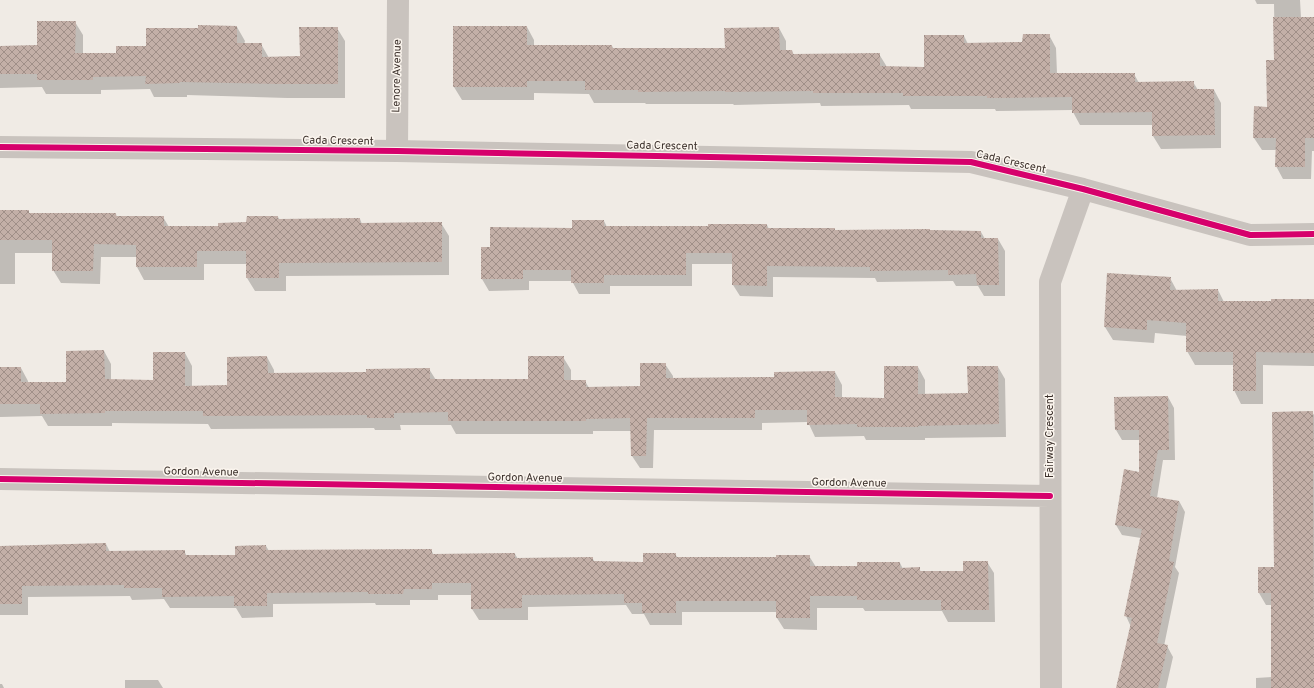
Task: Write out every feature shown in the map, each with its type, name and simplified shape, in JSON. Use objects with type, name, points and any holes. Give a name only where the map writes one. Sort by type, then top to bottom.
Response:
[{"type":"street","name":"Lenore Avenue","points":[[397,151],[398,0]]},
{"type":"street","name":"Cada Crescent","points":[[0,148],[397,151],[971,162],[1083,189],[1250,235],[1314,234]]},
{"type":"street","name":"Fairway Crescent","points":[[1051,688],[1050,282],[1083,189]]},
{"type":"street","name":"Gordon Avenue","points":[[0,479],[1050,496]]},
{"type":"building","points":[[1273,17],[1314,17],[1314,138],[1305,138],[1305,167],[1275,167],[1276,138],[1253,138],[1254,106],[1267,107],[1266,60],[1274,60]]},
{"type":"building","points":[[37,21],[76,21],[75,53],[116,53],[116,46],[146,46],[146,28],[198,28],[198,25],[237,26],[237,43],[262,43],[262,57],[300,56],[299,27],[338,27],[338,84],[180,82],[145,84],[146,76],[93,77],[93,80],[37,80],[37,74],[0,74],[0,46],[37,45]]},
{"type":"building","points":[[453,26],[527,26],[527,45],[612,45],[612,48],[725,48],[724,28],[779,27],[780,50],[792,50],[793,54],[880,53],[880,66],[924,67],[924,35],[964,35],[964,43],[1022,42],[1023,34],[1050,34],[1050,73],[1135,73],[1135,82],[1194,81],[1194,89],[1214,89],[1215,135],[1152,136],[1152,112],[1072,113],[1072,97],[987,98],[987,96],[903,96],[903,93],[813,93],[813,91],[638,92],[638,90],[585,90],[585,81],[527,81],[527,87],[453,87]]},
{"type":"building","points":[[0,210],[29,210],[29,213],[116,213],[116,216],[164,216],[164,226],[218,226],[218,223],[246,222],[247,216],[278,216],[278,219],[360,218],[360,223],[442,222],[442,262],[279,263],[279,278],[246,278],[246,251],[197,251],[197,267],[136,267],[136,245],[94,244],[93,271],[52,271],[52,240],[0,240]]},
{"type":"building","points":[[572,220],[604,220],[604,226],[708,226],[708,224],[767,224],[767,228],[835,228],[835,230],[930,229],[981,231],[981,238],[998,238],[999,285],[977,285],[976,274],[948,275],[948,270],[870,271],[870,267],[767,266],[767,286],[732,285],[732,253],[686,253],[686,275],[604,275],[604,283],[571,283],[571,270],[523,270],[523,279],[481,279],[481,247],[490,247],[490,227],[572,228]]},
{"type":"building","points":[[1107,273],[1171,277],[1170,290],[1218,289],[1218,301],[1314,299],[1314,353],[1256,352],[1256,391],[1233,391],[1233,352],[1186,352],[1186,323],[1147,320],[1147,330],[1104,327]]},
{"type":"building","points":[[104,350],[105,379],[153,380],[153,352],[185,352],[185,386],[227,385],[227,357],[267,356],[268,373],[366,372],[366,369],[430,368],[430,379],[528,379],[528,356],[564,356],[564,380],[586,380],[586,387],[640,386],[640,363],[666,363],[666,378],[774,377],[774,372],[835,371],[835,397],[884,398],[884,366],[918,366],[918,394],[968,393],[967,366],[998,366],[999,424],[918,427],[857,427],[857,424],[807,425],[807,410],[755,410],[755,418],[647,418],[646,456],[631,456],[630,418],[586,419],[586,421],[448,421],[448,412],[394,413],[394,418],[367,418],[367,415],[203,416],[203,411],[105,411],[105,413],[40,414],[40,404],[0,404],[0,367],[21,367],[21,382],[66,382],[66,351]]},
{"type":"building","points":[[1168,396],[1169,450],[1158,450],[1150,496],[1179,501],[1169,561],[1174,562],[1157,643],[1168,645],[1158,688],[1116,688],[1132,618],[1124,616],[1142,529],[1115,525],[1124,469],[1139,472],[1139,430],[1115,430],[1114,397]]},
{"type":"building","points":[[1313,411],[1314,688],[1271,688],[1271,593],[1258,593],[1258,567],[1274,567],[1272,412]]},
{"type":"building","points":[[106,543],[106,551],[185,550],[185,555],[235,555],[235,546],[266,545],[266,550],[432,549],[432,554],[515,553],[515,558],[593,557],[593,561],[643,562],[643,553],[676,553],[676,557],[776,557],[776,555],[810,555],[810,566],[857,566],[857,562],[900,562],[900,568],[920,567],[920,571],[963,571],[963,561],[988,561],[989,610],[941,610],[941,600],[857,600],[857,596],[810,596],[810,618],[776,618],[776,601],[676,601],[676,613],[642,613],[642,603],[624,603],[624,594],[522,595],[522,608],[471,609],[471,583],[432,583],[432,589],[404,589],[403,594],[368,594],[368,592],[267,593],[267,606],[234,606],[234,596],[162,597],[162,588],[124,588],[124,585],[22,586],[22,604],[0,604],[0,546]]},
{"type":"cycle path","points":[[0,147],[397,151],[971,162],[1083,189],[1250,235],[1314,234]]},
{"type":"cycle path","points":[[0,479],[1050,496]]}]
